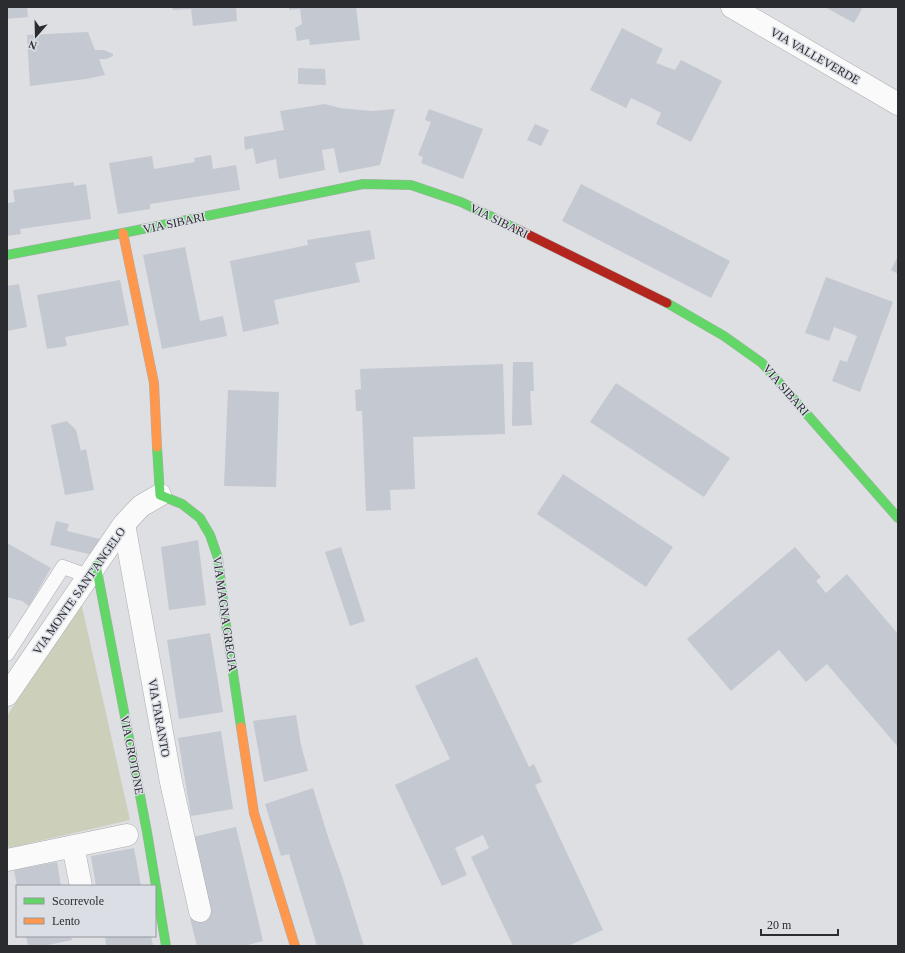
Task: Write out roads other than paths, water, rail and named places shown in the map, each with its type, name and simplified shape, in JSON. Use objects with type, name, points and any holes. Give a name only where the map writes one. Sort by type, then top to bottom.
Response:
[{"type":"street","name":"VIA VALLEVERDE","points":[[732,7],[898,104]]},
{"type":"street","name":"VIA SIBARI","points":[[7,256],[363,184],[411,185],[461,202],[663,300],[724,336],[762,363],[895,512]]},
{"type":"street","points":[[123,233],[154,383],[160,495]]},
{"type":"street","name":"VIA MONTE SANT'ANGELO","points":[[7,696],[124,524],[142,506],[160,495]]},
{"type":"street","name":"VIA MAGNA GRECIA","points":[[160,495],[182,504],[200,518],[210,535],[218,558],[225,618],[254,813],[295,946]]},
{"type":"street","name":"VIA TARANTO","points":[[124,524],[171,782],[200,911]]},
{"type":"street","name":"VIA CROTONE","points":[[92,570],[147,832],[156,885]]},
{"type":"street","points":[[7,860],[127,835]]},
{"type":"street","points":[[73,846],[81,885]]},
{"type":"street","name":"VIA CROTONE","points":[[156,886],[166,946]]},
{"type":"lane","points":[[7,654],[63,567],[92,570]]}]
